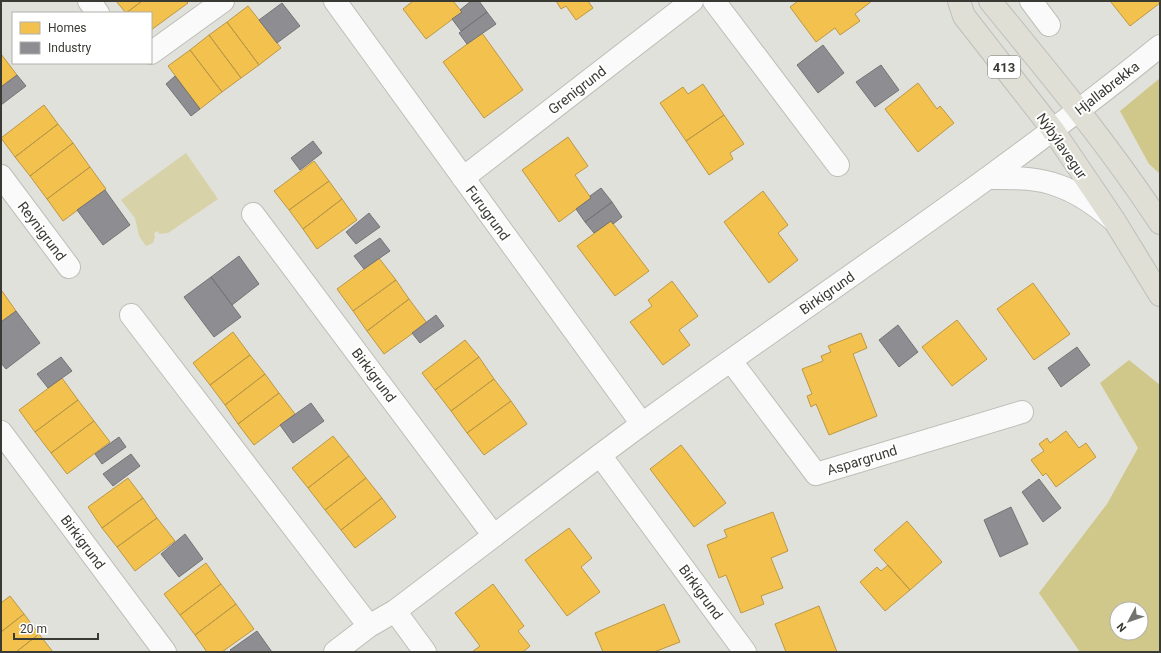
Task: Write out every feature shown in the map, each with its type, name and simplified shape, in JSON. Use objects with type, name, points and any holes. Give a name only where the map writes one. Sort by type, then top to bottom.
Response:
[{"type":"main road","name":"Nýbýlavegur","points":[[959,1],[964,16],[1053,130],[1114,220],[1160,295]]},
{"type":"main road","name":"413","points":[[990,1],[1079,110],[1137,188],[1160,223]]},
{"type":"street","points":[[89,1],[97,12]]},
{"type":"street","points":[[152,52],[223,1]]},
{"type":"street","name":"Furugrund","points":[[335,1],[642,424]]},
{"type":"street","name":"Grenigrund","points":[[463,178],[692,1]]},
{"type":"street","points":[[714,1],[838,165]]},
{"type":"street","points":[[1031,1],[1049,25]]},
{"type":"street","name":"Hjallabrekka","points":[[1053,130],[1160,46]]},
{"type":"street","name":"Birkigrund","points":[[336,652],[369,626],[395,611],[642,424],[988,178],[1053,130]]},
{"type":"street","name":"Reynigrund","points":[[1,176],[69,267]]},
{"type":"street","points":[[988,178],[1039,180],[1060,186],[1080,196],[1114,220]]},
{"type":"street","name":"Birkigrund","points":[[253,214],[494,536]]},
{"type":"street","points":[[131,315],[369,626]]},
{"type":"street","name":"Aspargrund","points":[[731,361],[816,474],[1022,412]]},
{"type":"street","name":"Birkigrund","points":[[1,432],[165,652]]},
{"type":"street","name":"Birkigrund","points":[[600,455],[745,652]]},
{"type":"street","points":[[395,611],[425,652]]},
{"type":"shaded area","points":[[1160,78],[1160,174],[1149,164],[1120,111]]},
{"type":"shaded area","points":[[186,153],[218,199],[168,233],[159,234],[158,231],[154,233],[155,237],[153,243],[146,246],[139,236],[135,218],[121,200]]},
{"type":"shaded area","points":[[1129,360],[1160,385],[1160,652],[1080,652],[1039,593],[1107,504],[1138,448],[1100,383]]},
{"type":"building: Homes","points":[[116,1],[142,1],[127,12],[125,12]]},
{"type":"building: Homes","points":[[142,1],[186,1],[188,3],[152,29],[152,12],[127,12]]},
{"type":"building: Homes","points":[[413,1],[453,1],[462,12],[426,39],[403,9]]},
{"type":"building: Homes","points":[[556,1],[588,1],[593,8],[576,20],[566,6],[561,9]]},
{"type":"building: Homes","points":[[798,1],[872,1],[855,14],[860,21],[840,35],[835,28],[816,42],[790,7]]},
{"type":"building: Homes","points":[[1110,1],[1160,1],[1160,3],[1130,26]]},
{"type":"building: Homes","points":[[248,6],[281,48],[259,65],[227,22]]},
{"type":"building: Homes","points":[[227,22],[259,65],[241,78],[209,35]]},
{"type":"building: Homes","points":[[482,33],[523,90],[484,118],[443,62]]},
{"type":"building: Homes","points":[[209,35],[241,78],[222,92],[190,50]]},
{"type":"building: Homes","points":[[190,50],[222,92],[200,109],[168,66]]},
{"type":"building: Homes","points":[[1,54],[17,75],[1,87]]},
{"type":"building: Homes","points":[[918,83],[937,109],[940,106],[954,123],[918,152],[885,109]]},
{"type":"building: Homes","points":[[703,84],[724,115],[686,141],[660,103],[683,87],[688,94]]},
{"type":"building: Homes","points":[[44,105],[58,124],[15,157],[1,138]]},
{"type":"building: Homes","points":[[724,115],[744,144],[730,153],[733,159],[709,175],[686,141]]},
{"type":"building: Homes","points":[[58,124],[73,143],[30,176],[15,157]]},
{"type":"building: Homes","points":[[568,137],[588,166],[575,175],[591,198],[559,222],[522,170]]},
{"type":"building: Homes","points":[[73,143],[90,167],[47,199],[30,176]]},
{"type":"building: Homes","points":[[314,161],[329,181],[289,210],[274,191]]},
{"type":"building: Homes","points":[[90,167],[106,189],[63,221],[47,199]]},
{"type":"building: Homes","points":[[329,181],[342,199],[303,229],[289,210]]},
{"type":"building: Homes","points":[[763,191],[788,225],[778,233],[798,260],[769,283],[724,222]]},
{"type":"building: Homes","points":[[342,199],[357,220],[317,249],[303,229]]},
{"type":"building: Homes","points":[[611,221],[649,271],[615,296],[577,246]]},
{"type":"building: Homes","points":[[379,258],[396,280],[353,311],[337,289]]},
{"type":"building: Homes","points":[[396,280],[409,299],[367,331],[353,311]]},
{"type":"building: Homes","points":[[672,281],[698,316],[679,330],[690,345],[663,365],[630,322],[652,306],[648,300]]},
{"type":"building: Homes","points":[[1033,283],[1070,334],[1034,360],[997,309]]},
{"type":"building: Homes","points":[[2,291],[16,311],[1,322],[1,292]]},
{"type":"building: Homes","points":[[409,299],[427,323],[384,354],[367,331]]},
{"type":"building: Homes","points":[[957,320],[987,359],[952,386],[922,347]]},
{"type":"building: Homes","points":[[233,332],[250,355],[210,385],[193,363]]},
{"type":"building: Homes","points":[[861,333],[867,348],[853,354],[877,416],[829,435],[816,404],[811,407],[807,396],[812,394],[802,369],[823,361],[821,356],[831,352],[828,346]]},
{"type":"building: Homes","points":[[465,340],[479,357],[435,390],[422,373]]},
{"type":"building: Homes","points":[[250,355],[265,374],[225,405],[210,385]]},
{"type":"building: Homes","points":[[479,357],[494,379],[451,411],[435,390]]},
{"type":"building: Homes","points":[[265,374],[279,393],[238,424],[225,405]]},
{"type":"building: Homes","points":[[62,378],[78,400],[35,432],[19,410]]},
{"type":"building: Homes","points":[[494,379],[511,401],[467,433],[451,411]]},
{"type":"building: Homes","points":[[279,393],[295,414],[254,445],[238,424]]},
{"type":"building: Homes","points":[[78,400],[94,421],[51,453],[35,432]]},
{"type":"building: Homes","points":[[511,401],[527,424],[484,455],[467,433]]},
{"type":"building: Homes","points":[[94,421],[110,442],[67,474],[51,453]]},
{"type":"building: Homes","points":[[1066,431],[1079,448],[1086,443],[1096,457],[1056,487],[1046,473],[1043,476],[1031,460],[1044,451],[1039,444],[1047,438],[1050,443]]},
{"type":"building: Homes","points":[[333,436],[349,456],[308,488],[292,468]]},
{"type":"building: Homes","points":[[681,445],[726,503],[694,527],[650,469]]},
{"type":"building: Homes","points":[[349,456],[366,478],[325,510],[308,488]]},
{"type":"building: Homes","points":[[128,478],[143,498],[102,528],[88,507]]},
{"type":"building: Homes","points":[[366,478],[382,498],[341,530],[325,510]]},
{"type":"building: Homes","points":[[143,498],[157,518],[117,547],[102,528]]},
{"type":"building: Homes","points":[[382,498],[396,517],[355,548],[341,530]]},
{"type":"building: Homes","points":[[773,512],[788,551],[771,558],[783,588],[761,596],[764,604],[741,613],[726,575],[719,578],[707,545],[727,537],[724,530]]},
{"type":"building: Homes","points":[[157,518],[175,541],[135,571],[117,547]]},
{"type":"building: Homes","points":[[907,521],[942,562],[910,590],[874,550]]},
{"type":"building: Homes","points":[[569,528],[592,558],[581,567],[600,592],[567,616],[525,560]]},
{"type":"building: Homes","points":[[206,563],[221,584],[180,615],[164,594]]},
{"type":"building: Homes","points":[[888,565],[910,590],[885,611],[860,582],[877,567],[881,571]]},
{"type":"building: Homes","points":[[221,584],[236,604],[195,635],[180,615]]},
{"type":"building: Homes","points":[[493,584],[524,626],[518,631],[530,646],[523,652],[472,652],[480,646],[455,613]]},
{"type":"building: Homes","points":[[10,596],[24,614],[1,632],[1,603]]},
{"type":"building: Homes","points":[[236,604],[254,629],[222,652],[207,652],[195,635]]},
{"type":"building: Homes","points":[[664,604],[680,642],[654,652],[603,652],[595,633]]},
{"type":"building: Homes","points":[[819,606],[837,652],[786,652],[775,624]]},
{"type":"building: Homes","points":[[24,614],[39,634],[16,652],[1,652],[1,632]]},
{"type":"building: Homes","points":[[39,634],[53,652],[16,652]]},
{"type":"building: Industry","points":[[471,1],[479,1],[487,12],[461,31],[452,19],[462,12],[460,10]]},
{"type":"building: Industry","points":[[282,3],[300,26],[277,43],[259,20]]},
{"type":"building: Industry","points":[[487,12],[496,24],[467,44],[459,33]]},
{"type":"building: Industry","points":[[823,45],[844,73],[818,93],[797,65]]},
{"type":"building: Industry","points":[[881,65],[899,90],[875,107],[856,82]]},
{"type":"building: Industry","points":[[17,75],[26,86],[1,105],[1,87]]},
{"type":"building: Industry","points":[[175,76],[200,109],[191,116],[166,84]]},
{"type":"building: Industry","points":[[313,141],[322,153],[300,170],[291,158]]},
{"type":"building: Industry","points":[[601,188],[612,202],[585,222],[576,209],[591,198],[590,196]]},
{"type":"building: Industry","points":[[105,190],[130,225],[103,245],[77,210]]},
{"type":"building: Industry","points":[[612,202],[622,217],[613,224],[611,221],[594,233],[585,222]]},
{"type":"building: Industry","points":[[369,213],[380,227],[356,244],[346,232]]},
{"type":"building: Industry","points":[[380,238],[390,251],[364,269],[354,256]]},
{"type":"building: Industry","points":[[239,256],[259,284],[232,305],[211,277]]},
{"type":"building: Industry","points":[[211,277],[241,317],[214,337],[184,297]]},
{"type":"building: Industry","points":[[16,311],[40,343],[6,369],[1,363],[1,322]]},
{"type":"building: Industry","points":[[436,315],[444,326],[420,343],[412,333]]},
{"type":"building: Industry","points":[[898,325],[918,352],[899,367],[879,340]]},
{"type":"building: Industry","points":[[1077,347],[1090,365],[1061,387],[1048,368]]},
{"type":"building: Industry","points":[[61,357],[72,371],[48,388],[37,374]]},
{"type":"building: Industry","points":[[311,403],[324,421],[293,443],[280,425]]},
{"type":"building: Industry","points":[[119,437],[126,447],[102,464],[95,454]]},
{"type":"building: Industry","points":[[131,454],[140,466],[113,486],[103,474]]},
{"type":"building: Industry","points":[[1039,479],[1061,508],[1043,522],[1022,492]]},
{"type":"building: Industry","points":[[1011,507],[1028,544],[1000,557],[984,520]]},
{"type":"building: Industry","points":[[185,534],[203,559],[179,577],[161,554]]},
{"type":"building: Industry","points":[[257,631],[272,652],[232,652],[230,650]]}]
